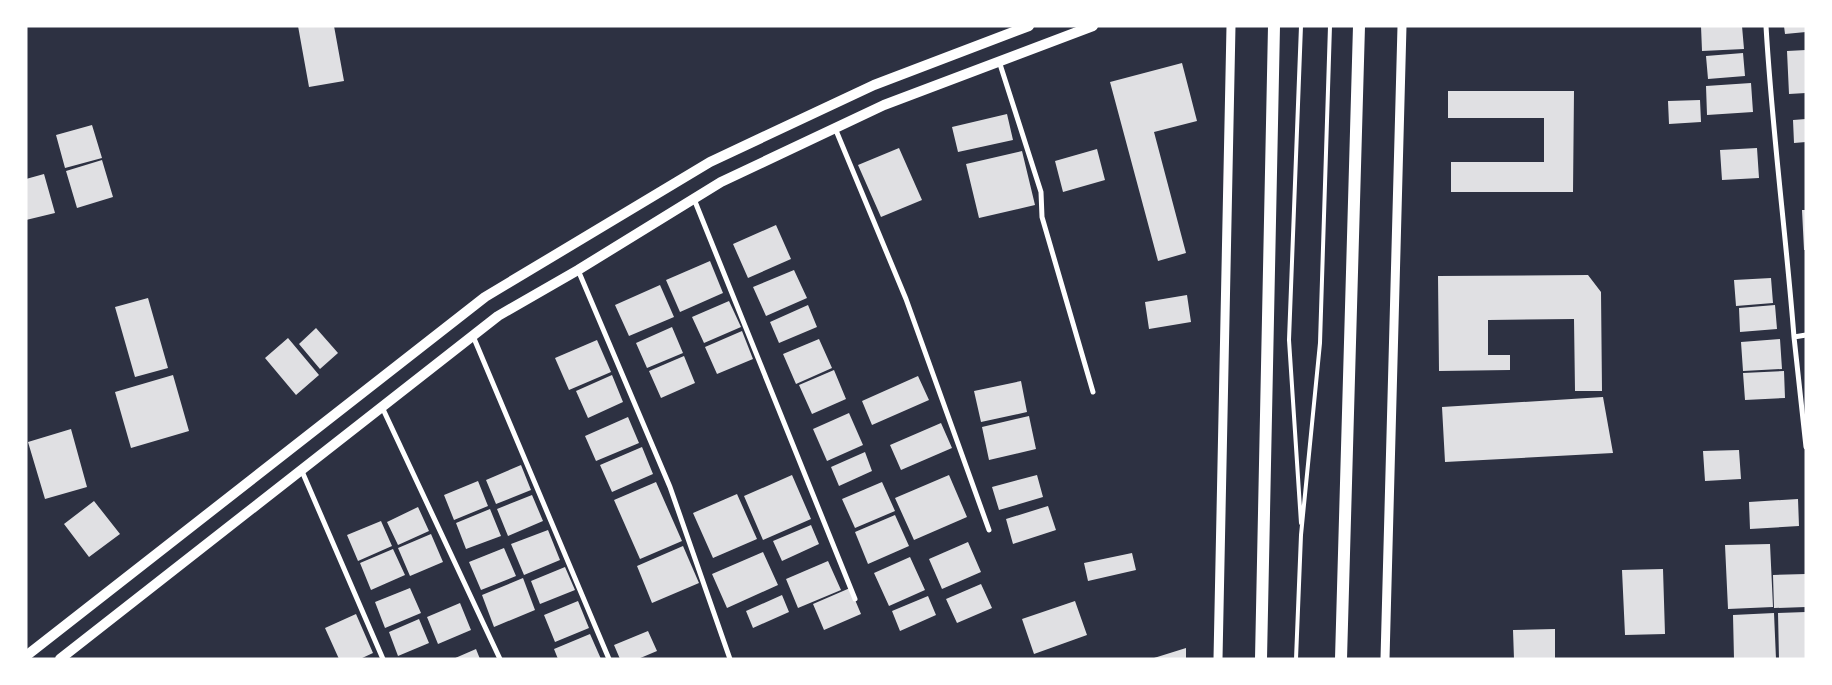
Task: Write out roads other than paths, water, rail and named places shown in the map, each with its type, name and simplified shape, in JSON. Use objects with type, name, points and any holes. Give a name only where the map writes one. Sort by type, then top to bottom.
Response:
[{"type":"main road","points":[[26,656],[485,297],[710,162],[874,85],[1029,26]]},
{"type":"main road","points":[[60,659],[301,468],[498,316],[578,270],[721,182],[884,105],[1093,26]]},
{"type":"main road","points":[[1261,659],[1274,26]]},
{"type":"main road","points":[[1341,659],[1360,26]]},
{"type":"street","points":[[1218,659],[1231,26]]},
{"type":"street","points":[[1385,659],[1402,26]]},
{"type":"street","points":[[1766,26],[1772,120],[1785,228],[1794,338],[1806,447]]},
{"type":"street","points":[[999,61],[1040,192],[1042,217],[1093,392]]},
{"type":"street","points":[[835,128],[906,299],[989,530]]},
{"type":"street","points":[[694,198],[855,599]]},
{"type":"street","points":[[578,270],[670,488],[730,659]]},
{"type":"street","points":[[1794,338],[1806,335]]},
{"type":"street","points":[[472,336],[609,659]]},
{"type":"street","points":[[382,407],[500,659]]},
{"type":"street","points":[[301,468],[383,659]]},
{"type":"lane","points":[[1301,26],[1289,340],[1301,535]]},
{"type":"lane","points":[[1296,659],[1301,535],[1320,343],[1330,26]]}]
